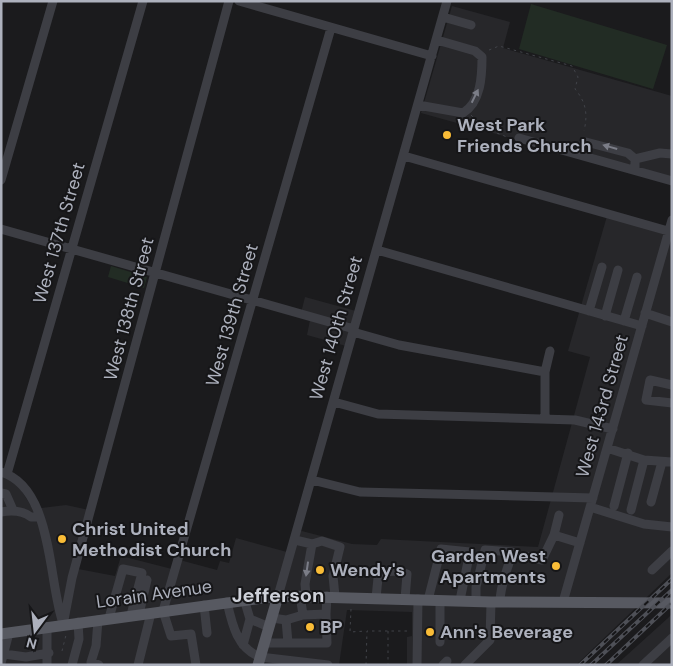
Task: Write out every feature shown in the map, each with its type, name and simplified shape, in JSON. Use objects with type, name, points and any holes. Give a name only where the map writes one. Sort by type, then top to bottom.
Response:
[{"type":"main road","name":"Lorain Avenue","points":[[5,633],[46,627],[65,630],[78,622],[278,596],[303,595],[495,602],[672,603]]},
{"type":"main road","name":"West 140th Street","points":[[259,661],[278,596]]},
{"type":"street","points":[[1,180],[53,1]]},
{"type":"street","name":"West 137th Street","points":[[4,473],[143,1]]},
{"type":"street","name":"West 138th Street","points":[[65,630],[72,578],[229,1]]},
{"type":"street","points":[[239,1],[432,56]]},
{"type":"street","name":"West 140th Street","points":[[278,596],[447,1]]},
{"type":"street","points":[[443,17],[471,25]]},
{"type":"street","name":"West 139th Street","points":[[163,611],[331,28]]},
{"type":"street","points":[[418,104],[462,113],[468,109],[479,90],[482,57],[475,51],[436,40]]},
{"type":"street","points":[[519,138],[672,181]]},
{"type":"street","points":[[579,154],[582,143],[594,143],[628,153],[635,159]]},
{"type":"street","points":[[635,159],[660,153],[672,154]]},
{"type":"street","points":[[404,156],[668,231]]},
{"type":"street","points":[[634,170],[635,159]]},
{"type":"street","name":"West 143rd Street","points":[[563,602],[672,220]]},
{"type":"street","points":[[1,229],[354,331],[398,346],[544,372]]},
{"type":"street","points":[[376,250],[642,326]]},
{"type":"street","points":[[589,311],[602,267]]},
{"type":"street","points":[[605,316],[618,270]]},
{"type":"street","points":[[624,321],[637,277]]},
{"type":"street","points":[[645,313],[672,322]]},
{"type":"street","points":[[545,419],[544,372],[550,352]]},
{"type":"street","points":[[672,385],[650,380],[646,400],[672,403]]},
{"type":"street","points":[[334,402],[378,414],[575,420],[613,429]]},
{"type":"street","points":[[607,448],[628,453],[644,460],[672,462]]},
{"type":"street","points":[[614,506],[628,453]]},
{"type":"street","points":[[631,510],[644,460]]},
{"type":"street","points":[[651,502],[662,462]]},
{"type":"street","points":[[4,473],[20,483],[30,494],[40,517],[65,630]]},
{"type":"street","points":[[312,480],[360,492],[593,498]]},
{"type":"street","points":[[1,493],[6,494],[5,511],[25,513],[30,518],[40,517]]},
{"type":"street","points":[[590,507],[644,524],[672,527]]},
{"type":"street","points":[[525,556],[542,560],[554,535],[559,515]]},
{"type":"street","points":[[554,535],[580,543]]},
{"type":"street","points":[[264,643],[327,643],[326,614],[340,547],[322,541],[312,544],[295,540]]},
{"type":"street","points":[[303,615],[303,595],[312,544]]},
{"type":"street","points":[[417,665],[423,599],[442,550],[470,552],[460,600]]},
{"type":"street","points":[[465,665],[490,640],[495,602],[500,585],[505,578],[512,552],[485,550],[476,587],[476,601]]},
{"type":"street","points":[[652,570],[672,551]]},
{"type":"street","points":[[98,665],[91,662],[104,619],[123,569],[142,573],[135,615]]},
{"type":"street","points":[[376,598],[380,574],[383,571],[398,571],[407,574],[405,599]]},
{"type":"street","points":[[135,615],[147,580]]},
{"type":"street","points":[[243,644],[250,619],[244,599]]},
{"type":"street","points":[[440,600],[440,642]]},
{"type":"street","points":[[227,602],[234,631],[250,653],[259,661],[328,665]]},
{"type":"street","points":[[204,605],[207,633]]},
{"type":"street","points":[[163,611],[171,636],[191,634],[196,665]]},
{"type":"street","points":[[138,665],[151,612]]},
{"type":"street","points":[[250,619],[270,623],[303,615],[326,614]]},
{"type":"street","points":[[286,620],[288,643]]},
{"type":"street","points":[[72,665],[79,639],[78,622]]},
{"type":"street","points":[[46,627],[47,665]]},
{"type":"street","points":[[5,633],[3,658],[26,657],[48,653]]},
{"type":"street","points":[[643,665],[672,638]]},
{"type":"path","points":[[489,50],[499,46],[572,66],[578,77],[575,89],[585,105],[587,115],[584,131]]},
{"type":"path","points":[[470,115],[493,133],[516,140],[519,138]]},
{"type":"path","points":[[351,608],[350,632],[412,631]]},
{"type":"path","points":[[62,651],[65,630]]},
{"type":"path","points":[[366,631],[366,665]]},
{"type":"path","points":[[388,631],[388,665]]},
{"type":"shaded area","points":[[531,4],[667,45],[653,89],[519,49]]},
{"type":"shaded area","points":[[452,6],[510,22],[503,48],[672,96],[672,183],[421,113]]},
{"type":"shaded area","points":[[672,212],[672,573],[576,665],[407,665],[407,637],[412,636],[412,612],[347,610],[339,665],[1,665],[1,475],[18,485],[33,509],[66,505],[89,510],[73,568],[115,576],[121,556],[172,569],[176,559],[217,570],[220,561],[229,563],[236,538],[287,552],[294,529],[352,544],[377,545],[381,539],[538,547],[590,357],[568,351],[607,216],[666,232]]},
{"type":"shaded area","points":[[111,266],[147,277],[144,288],[108,277]]},
{"type":"shaded area","points":[[305,297],[356,311],[346,346],[307,335],[310,320],[300,317]]},
{"type":"shaded area","points":[[672,614],[672,665],[616,665],[668,618]]},
{"type":"railway","points":[[580,665],[672,579]]},
{"type":"railway","points":[[591,665],[672,590]]},
{"type":"railway","points":[[606,665],[672,603]]},
{"type":"place","name":"West Park Friends Church","points":[[447,135]]},
{"type":"place","name":"Christ United Methodist Church","points":[[62,539]]},
{"type":"place","name":"Garden West Apartments","points":[[556,566]]},
{"type":"place","name":"Wendy's","points":[[320,570]]},
{"type":"place","name":"BP","points":[[310,627]]},
{"type":"place","name":"Ann's Beverage","points":[[430,632]]},
{"type":"district","name":"Jefferson","points":[[278,595]]}]
